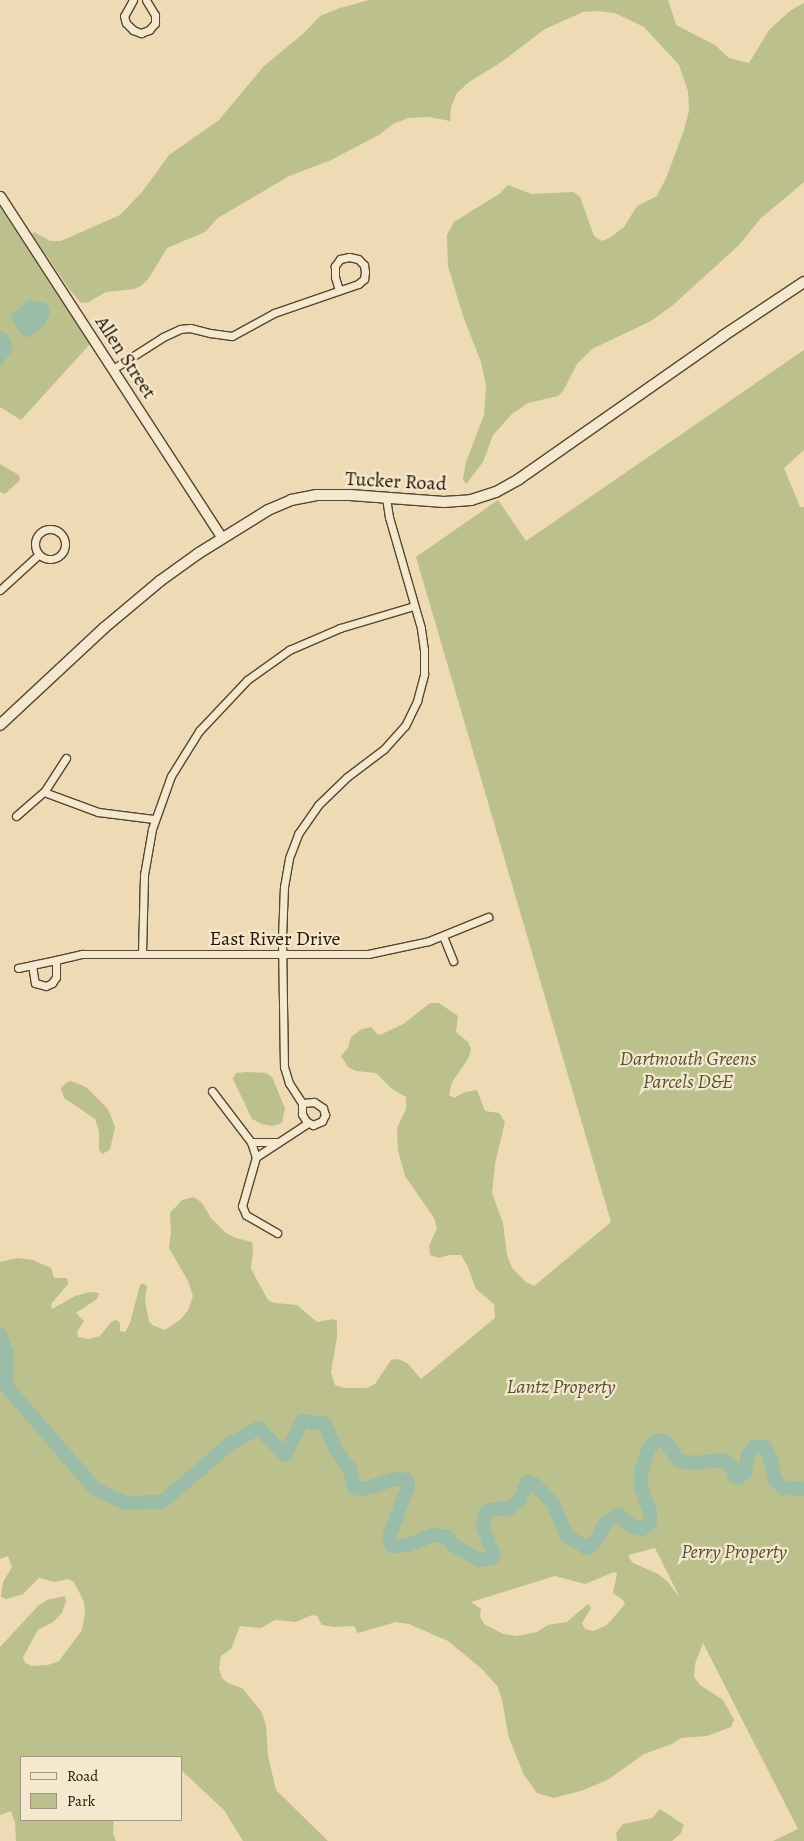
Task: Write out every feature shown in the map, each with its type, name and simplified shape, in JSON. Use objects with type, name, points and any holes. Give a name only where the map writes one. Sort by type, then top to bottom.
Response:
[{"type":"main road","name":"Tucker Road","points":[[0,724],[141,596],[222,538],[268,510],[298,498],[338,495],[462,501],[480,498],[504,488],[722,336],[804,282]]},
{"type":"street","points":[[134,0],[128,5],[124,16],[126,23],[141,33],[149,30],[155,23],[155,15],[146,0]]},
{"type":"street","name":"Allen Street","points":[[0,196],[222,538]]},
{"type":"street","points":[[113,369],[162,337],[180,329],[190,328],[232,336],[267,316],[358,284],[364,279],[364,265],[358,259],[349,257],[340,259],[335,266],[335,277],[339,290]]},
{"type":"street","points":[[302,1103],[316,1102],[324,1110],[324,1117],[321,1122],[315,1125],[308,1123],[302,1116],[302,1103],[290,1083],[284,1067],[282,954],[285,879],[289,858],[298,834],[327,795],[397,737],[409,720],[418,701],[423,680],[425,656],[421,628],[386,498]]},
{"type":"street","points":[[50,529],[61,534],[65,545],[60,556],[49,560],[38,555],[34,544],[39,533],[50,529]]},
{"type":"street","points":[[0,590],[38,555]]},
{"type":"street","points":[[142,953],[144,875],[154,819],[171,776],[188,747],[215,712],[254,674],[275,658],[315,638],[414,606]]},
{"type":"street","points":[[16,816],[44,792],[66,758]]},
{"type":"street","points":[[44,792],[72,804],[98,812],[154,819]]},
{"type":"street","name":"East River Drive","points":[[18,968],[82,954],[368,954],[410,946],[443,936],[488,917]]},
{"type":"street","points":[[443,936],[453,961]]},
{"type":"street","points":[[32,965],[35,982],[46,986],[56,979],[56,960]]},
{"type":"street","points":[[212,1091],[251,1142],[256,1158],[242,1206],[246,1215],[276,1232]]},
{"type":"street","points":[[256,1158],[277,1142],[290,1136],[308,1123]]},
{"type":"street","points":[[251,1142],[277,1142]]},
{"type":"green space","points":[[369,0],[668,0],[676,25],[715,45],[729,58],[749,63],[769,30],[791,10],[804,3],[804,182],[761,218],[739,245],[673,305],[651,321],[592,349],[577,364],[563,391],[558,396],[528,403],[512,414],[493,435],[483,462],[466,484],[463,479],[466,462],[484,415],[486,385],[481,362],[463,316],[448,266],[447,235],[454,222],[499,194],[508,185],[531,194],[573,192],[580,197],[594,236],[602,241],[624,227],[637,206],[657,196],[667,176],[684,130],[689,111],[688,91],[679,65],[644,27],[615,13],[597,11],[583,12],[545,29],[500,63],[469,82],[457,93],[451,107],[450,121],[429,117],[408,118],[393,124],[379,135],[331,160],[289,176],[218,218],[205,232],[167,248],[149,278],[141,286],[134,289],[106,292],[89,302],[81,303],[69,289],[32,234],[34,232],[50,241],[61,241],[120,215],[142,192],[169,155],[219,120],[264,66],[304,33],[320,16]]},
{"type":"green space","points":[[0,207],[90,344],[21,420],[0,407]]},
{"type":"green space","points":[[804,350],[804,450],[784,468],[800,507],[804,507],[804,1841],[773,1841],[798,1829],[703,1643],[695,1664],[694,1677],[700,1685],[723,1700],[734,1720],[731,1727],[707,1736],[681,1738],[672,1744],[644,1754],[609,1779],[584,1790],[554,1798],[537,1793],[524,1775],[509,1738],[498,1687],[482,1669],[448,1641],[409,1624],[396,1622],[358,1633],[354,1626],[334,1627],[322,1625],[317,1616],[312,1615],[296,1622],[275,1620],[261,1628],[240,1626],[231,1649],[221,1656],[219,1669],[222,1678],[228,1683],[242,1688],[261,1711],[266,1725],[268,1756],[276,1790],[328,1841],[243,1841],[224,1810],[182,1771],[182,1756],[20,1756],[20,1821],[114,1821],[113,1833],[116,1841],[16,1841],[15,1822],[11,1811],[0,1815],[0,1647],[38,1606],[47,1600],[65,1596],[66,1601],[62,1613],[53,1622],[38,1630],[23,1657],[25,1663],[32,1666],[48,1665],[59,1661],[82,1630],[85,1613],[84,1602],[74,1582],[68,1579],[55,1582],[39,1578],[23,1594],[7,1599],[1,1597],[3,1582],[12,1567],[8,1556],[0,1559],[0,1262],[18,1258],[33,1260],[51,1268],[54,1278],[67,1278],[68,1284],[51,1304],[52,1309],[75,1296],[90,1292],[99,1293],[97,1299],[76,1313],[84,1321],[77,1332],[78,1337],[89,1339],[100,1336],[111,1322],[116,1320],[120,1323],[120,1331],[125,1332],[130,1323],[140,1285],[144,1283],[147,1287],[145,1301],[149,1321],[152,1325],[165,1330],[181,1319],[188,1310],[193,1296],[188,1281],[169,1248],[171,1231],[170,1213],[182,1200],[194,1197],[202,1203],[211,1218],[226,1233],[252,1242],[251,1269],[268,1300],[275,1303],[297,1305],[317,1322],[333,1319],[337,1321],[337,1337],[331,1372],[335,1385],[344,1388],[366,1388],[375,1384],[391,1360],[398,1359],[407,1363],[421,1379],[495,1318],[494,1304],[476,1289],[468,1267],[461,1255],[449,1255],[439,1258],[430,1255],[429,1246],[437,1228],[434,1218],[405,1176],[398,1151],[397,1128],[406,1109],[406,1097],[392,1089],[376,1073],[356,1071],[348,1067],[341,1056],[348,1048],[351,1037],[362,1029],[371,1027],[378,1035],[382,1034],[403,1024],[430,1003],[439,1003],[458,1016],[456,1032],[468,1042],[471,1050],[468,1059],[452,1082],[449,1095],[454,1098],[465,1092],[477,1090],[485,1111],[499,1113],[505,1122],[495,1164],[492,1193],[503,1223],[507,1255],[512,1268],[526,1282],[534,1286],[611,1222],[416,557],[498,500],[526,541]],"holes":[[[655,1548],[679,1596],[668,1582],[658,1574],[633,1563],[629,1555]],[[614,1572],[617,1574],[613,1593],[623,1600],[625,1604],[607,1625],[593,1631],[585,1629],[582,1623],[591,1608],[588,1604],[567,1622],[548,1625],[537,1632],[517,1636],[503,1634],[484,1624],[480,1616],[481,1609],[471,1602],[555,1576],[585,1584]]]},
{"type":"green space","points":[[0,464],[19,475],[20,480],[5,494],[0,492]]},
{"type":"green space","points":[[236,1073],[266,1073],[272,1077],[285,1108],[282,1123],[273,1126],[262,1124],[252,1119],[233,1079]]},
{"type":"green space","points":[[71,1081],[86,1087],[108,1109],[115,1127],[110,1149],[102,1154],[99,1150],[99,1131],[95,1119],[64,1098],[61,1088]]},
{"type":"green space","points":[[660,1809],[684,1825],[681,1833],[672,1841],[617,1841],[616,1833],[623,1824],[652,1818]]},
{"type":"shaded area","points":[[28,300],[45,303],[49,307],[50,313],[45,325],[27,338],[18,330],[11,316]]},
{"type":"shaded area","points":[[0,331],[8,335],[13,349],[0,367]]},
{"type":"waterway","points":[[0,1335],[7,1354],[7,1387],[95,1489],[125,1503],[162,1502],[231,1443],[259,1428],[285,1455],[302,1421],[325,1424],[336,1450],[350,1469],[354,1488],[364,1489],[395,1479],[407,1480],[408,1486],[389,1538],[392,1546],[409,1545],[433,1535],[447,1537],[454,1546],[480,1560],[492,1558],[493,1553],[483,1527],[485,1515],[489,1510],[510,1508],[520,1500],[527,1482],[536,1485],[553,1503],[567,1536],[587,1548],[595,1542],[606,1522],[618,1515],[634,1527],[642,1529],[650,1523],[650,1512],[641,1487],[641,1472],[649,1448],[657,1440],[665,1441],[679,1461],[696,1463],[722,1460],[732,1467],[734,1476],[738,1478],[745,1473],[748,1455],[754,1447],[765,1447],[770,1457],[775,1480],[784,1488],[804,1489]]},
{"type":"park label","name":"Dartmouth Greens Parcels D&E","points":[[688,1070]]},
{"type":"park label","name":"Lantz Property","points":[[561,1386]]},
{"type":"park label","name":"Perry Property","points":[[734,1551]]}]
